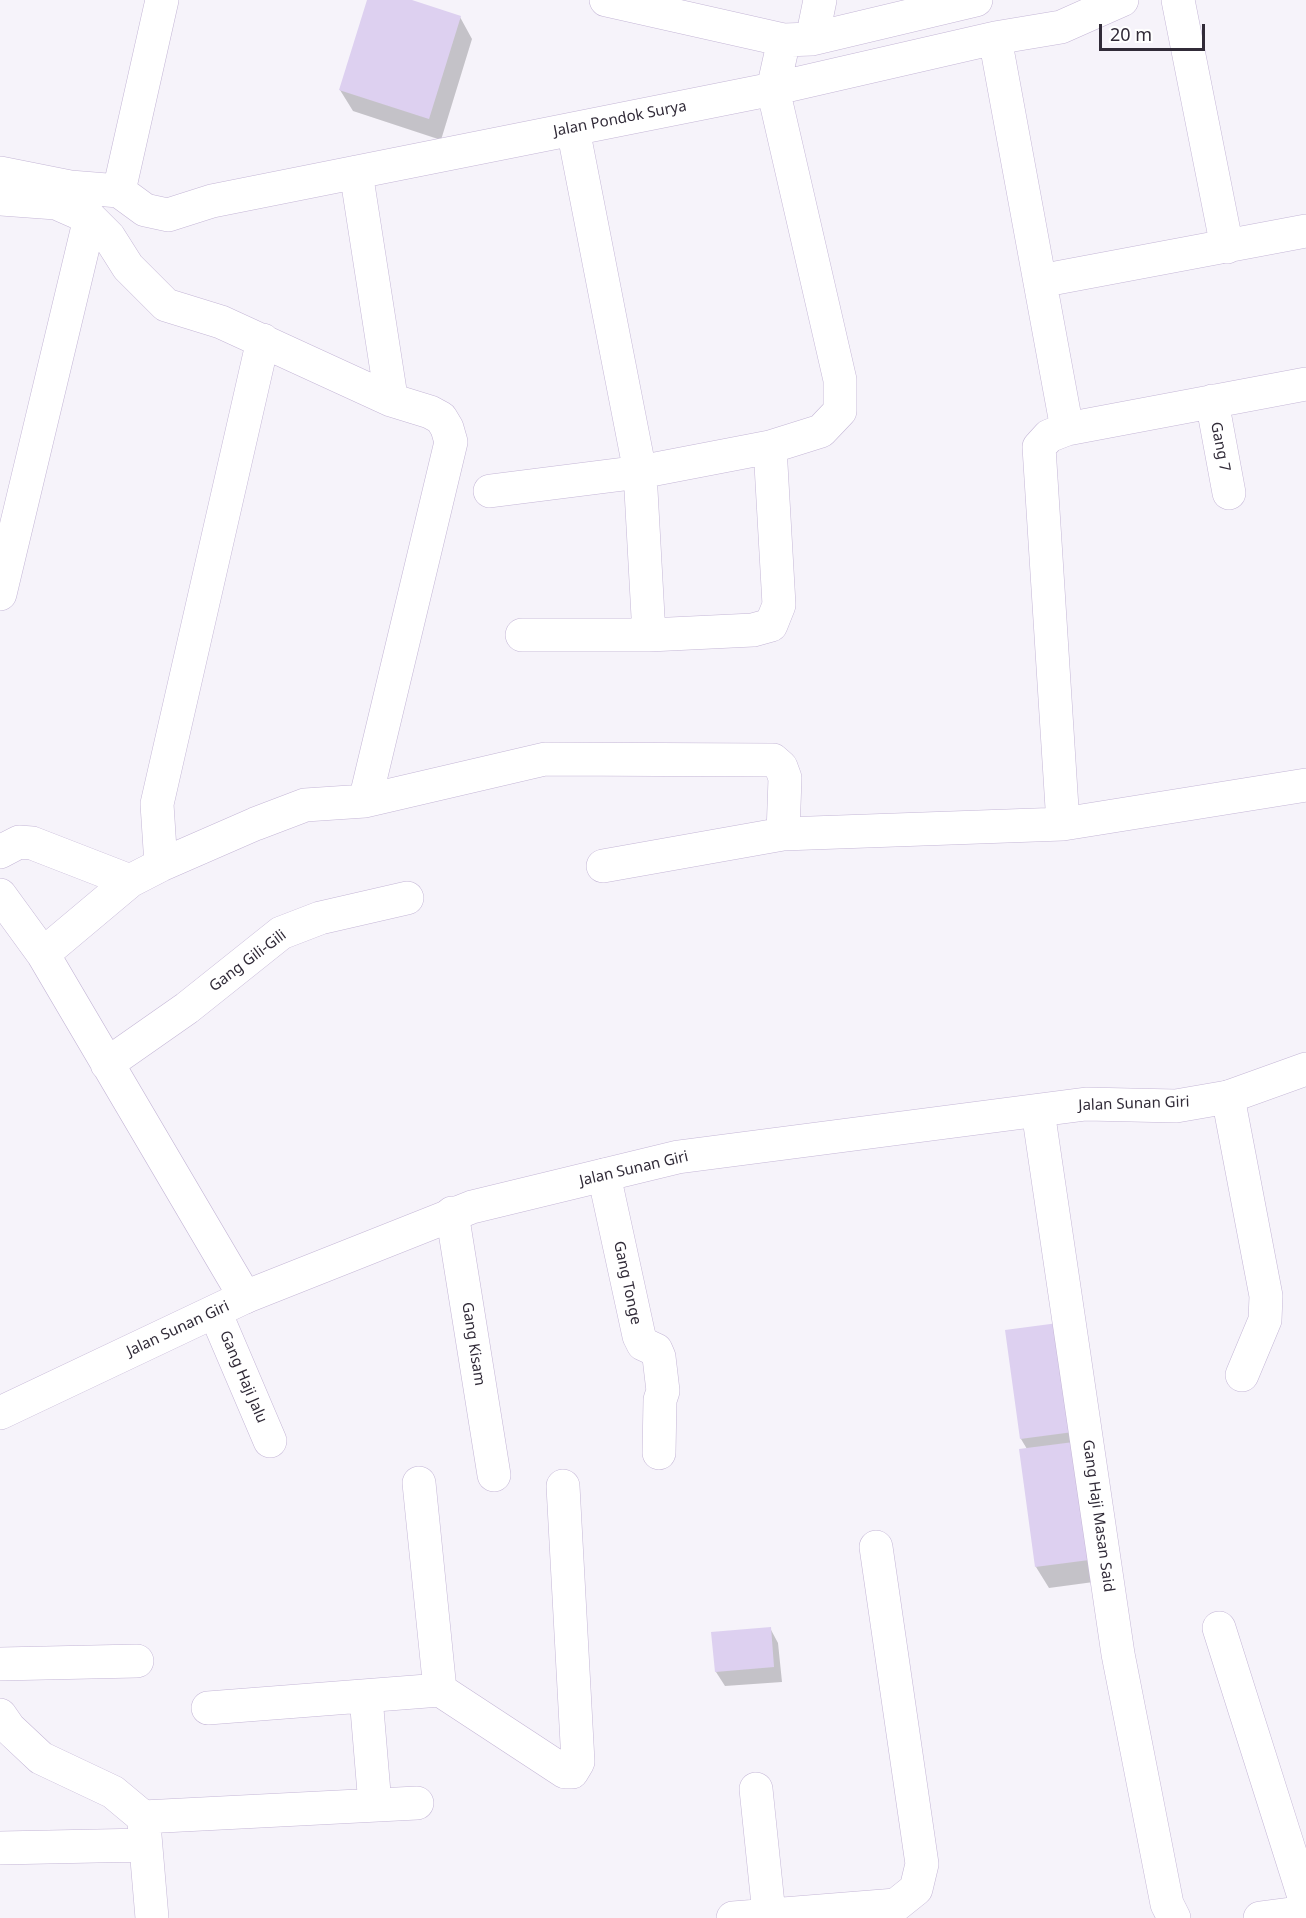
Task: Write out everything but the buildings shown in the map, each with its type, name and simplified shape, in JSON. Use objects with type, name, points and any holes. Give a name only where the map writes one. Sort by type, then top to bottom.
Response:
[{"type":"street","points":[[0,173],[70,186],[119,191],[162,0]]},
{"type":"street","points":[[606,0],[798,39],[976,0]]},
{"type":"street","points":[[490,490],[640,472],[770,447],[821,432],[840,411],[840,380],[773,89],[820,0]]},
{"type":"street","name":"Jalan Pondok Surya","points":[[119,191],[145,210],[168,215],[212,201],[773,89],[994,38],[1061,27],[1122,0]]},
{"type":"street","points":[[1178,0],[1227,247]]},
{"type":"street","points":[[994,38],[1067,429]]},
{"type":"street","points":[[573,129],[640,472],[649,635]]},
{"type":"street","points":[[356,172],[391,397]]},
{"type":"street","points":[[0,199],[56,203],[90,218],[109,237],[128,267],[166,305],[220,322],[391,400],[430,412],[441,418],[451,442],[365,801]]},
{"type":"street","points":[[0,594],[90,218]]},
{"type":"street","points":[[1040,282],[1306,231]]},
{"type":"street","points":[[162,865],[157,804],[262,340]]},
{"type":"street","points":[[1063,824],[1039,447],[1049,436],[1067,429],[1306,384]]},
{"type":"street","name":"Gang 7","points":[[1212,401],[1229,493]]},
{"type":"street","points":[[522,635],[649,635],[753,630],[771,625],[779,605],[770,447]]},
{"type":"street","points":[[43,954],[130,881],[255,824],[305,805],[365,801],[545,759],[773,760],[781,767],[785,778],[783,834]]},
{"type":"street","points":[[603,866],[783,834],[1063,824],[1306,785]]},
{"type":"street","points":[[0,852],[19,842],[32,843],[130,881]]},
{"type":"street","points":[[0,895],[43,954],[245,1298]]},
{"type":"street","name":"Gang Gili-Gili","points":[[107,1064],[187,1008],[281,933],[320,918],[407,898]]},
{"type":"street","name":"Jalan Sunan Giri","points":[[0,1413],[245,1298],[452,1213],[678,1157],[1086,1104],[1176,1106],[1228,1097],[1306,1069]]},
{"type":"street","points":[[1228,1097],[1266,1296],[1265,1320],[1242,1375]]},
{"type":"street","name":"Gang Haji Masan Said","points":[[1038,1111],[1118,1654],[1167,1904],[1174,1918]]},
{"type":"street","name":"Gang Tonge","points":[[604,1175],[639,1336],[643,1344],[656,1350],[659,1357],[663,1391],[660,1400],[660,1453]]},
{"type":"street","name":"Gang Kisam","points":[[452,1213],[494,1475]]},
{"type":"street","name":"Gang Haji Jalu","points":[[215,1312],[270,1441]]},
{"type":"street","points":[[419,1483],[440,1690]]},
{"type":"street","points":[[208,1708],[440,1690],[565,1772],[572,1772],[578,1762],[563,1486]]},
{"type":"street","points":[[733,1918],[896,1905],[916,1888],[922,1864],[876,1547]]},
{"type":"street","points":[[1219,1628],[1306,1903]]},
{"type":"street","points":[[0,1664],[137,1660]]},
{"type":"street","points":[[366,1697],[375,1804]]},
{"type":"street","points":[[0,1715],[9,1728],[41,1758],[114,1792],[144,1831],[152,1918]]},
{"type":"street","points":[[756,1789],[769,1914]]},
{"type":"street","points":[[0,1848],[375,1804],[417,1803]]},
{"type":"street","points":[[1260,1918],[1306,1912]]}]
